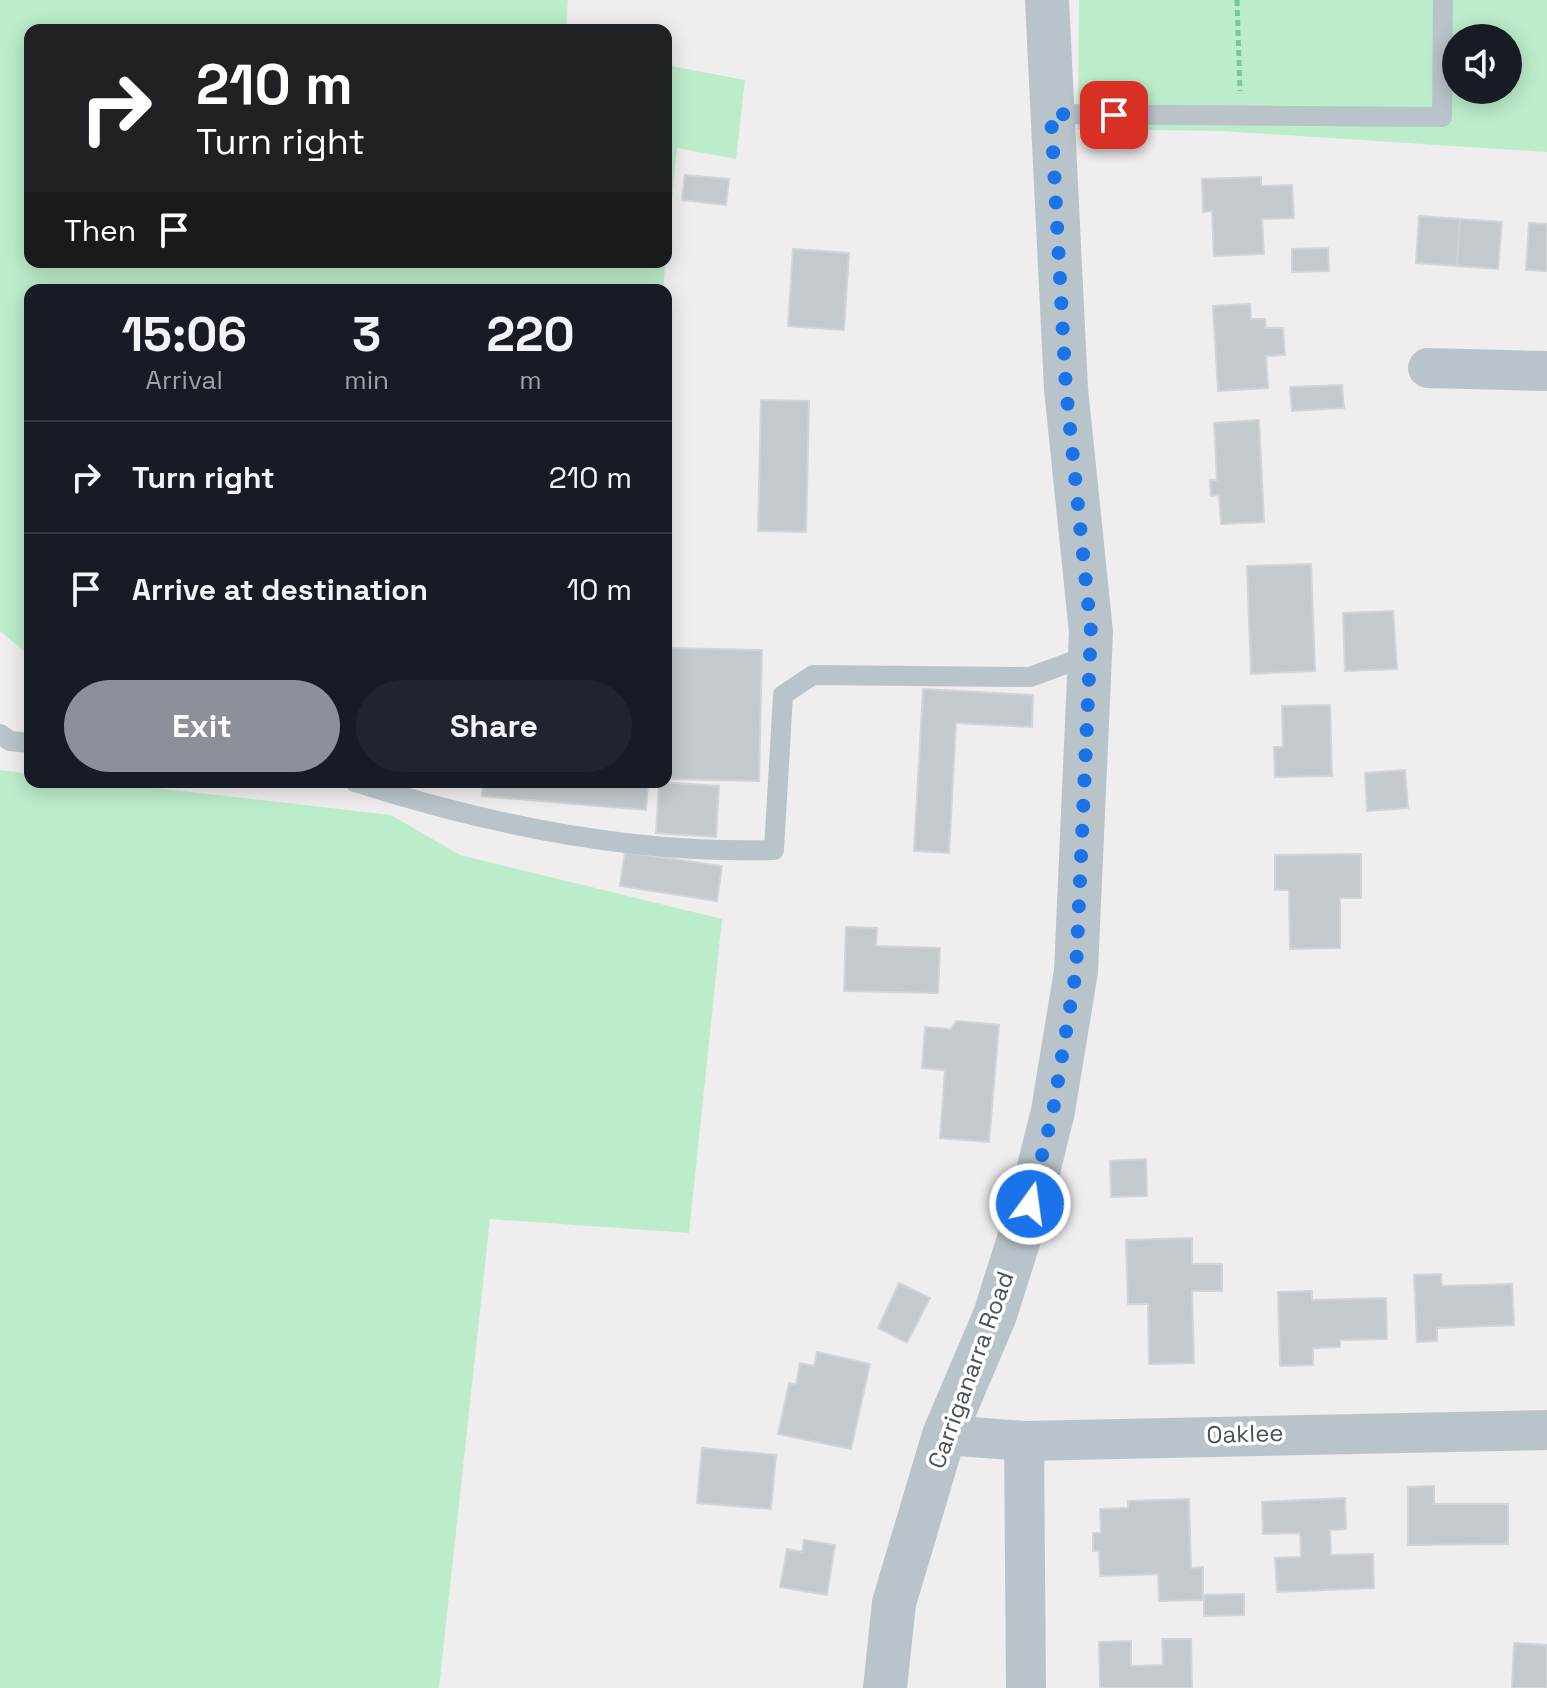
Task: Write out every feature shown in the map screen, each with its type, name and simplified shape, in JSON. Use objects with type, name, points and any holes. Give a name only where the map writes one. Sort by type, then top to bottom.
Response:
[{"type":"street","name":"Carriganarra Road","points":[[885,1688],[894,1603],[944,1435],[995,1315],[1030,1204],[1053,1111],[1076,971],[1091,632],[1066,389],[1047,0]]},
{"type":"street","points":[[1428,368],[1547,371]]},
{"type":"street","name":"Oaklee","points":[[944,1435],[1024,1441],[1547,1430]]},
{"type":"street","points":[[1024,1441],[1026,1688]]},
{"type":"lane","points":[[1051,114],[1442,117],[1443,0]]},
{"type":"lane","points":[[374,788],[436,808],[577,836],[716,852],[774,850],[783,695],[813,675],[1030,677],[1090,655]]},
{"type":"lane","points":[[0,734],[10,741],[24,742]]},
{"type":"path","points":[[1237,0],[1240,116]]},
{"type":"green space","points":[[0,0],[568,0],[566,24],[24,24],[24,268],[665,268],[664,284],[24,284],[24,651],[0,631]]},
{"type":"green space","points":[[1079,0],[1547,0],[1547,152],[1222,131],[1078,129]]},
{"type":"green space","points":[[672,66],[745,80],[736,159],[677,148],[672,199]]},
{"type":"green space","points":[[0,770],[24,773],[24,788],[155,788],[391,815],[460,855],[722,919],[689,1233],[490,1219],[439,1688],[0,1688]]},
{"type":"building","points":[[685,175],[729,179],[726,205],[682,200]]},
{"type":"building","points":[[1261,177],[1261,186],[1292,185],[1294,218],[1262,219],[1264,254],[1214,256],[1212,211],[1203,212],[1202,179]]},
{"type":"building","points":[[1419,216],[1460,219],[1457,266],[1416,263]]},
{"type":"building","points":[[1460,219],[1502,222],[1498,269],[1457,266]]},
{"type":"building","points":[[1529,223],[1547,224],[1547,271],[1526,270]]},
{"type":"building","points":[[1328,248],[1329,271],[1292,272],[1292,249]]},
{"type":"building","points":[[793,249],[849,253],[844,330],[788,326]]},
{"type":"building","points":[[1250,304],[1251,319],[1265,319],[1266,328],[1283,328],[1285,355],[1266,356],[1268,388],[1218,391],[1213,306]]},
{"type":"building","points":[[1342,385],[1344,408],[1292,411],[1290,387]]},
{"type":"building","points":[[761,400],[809,401],[806,532],[758,531]]},
{"type":"building","points":[[1259,420],[1264,522],[1221,524],[1219,495],[1211,496],[1210,480],[1217,480],[1214,423]]},
{"type":"building","points":[[1311,564],[1315,671],[1251,674],[1247,566]]},
{"type":"building","points":[[1393,611],[1397,669],[1345,671],[1343,613]]},
{"type":"building","points":[[672,648],[762,650],[759,781],[672,779]]},
{"type":"building","points":[[923,689],[1033,695],[1032,727],[956,723],[949,853],[914,851]]},
{"type":"building","points":[[1330,705],[1332,776],[1275,777],[1274,747],[1283,747],[1282,706]]},
{"type":"building","points":[[1405,770],[1408,808],[1367,811],[1365,773]]},
{"type":"building","points":[[672,783],[719,786],[716,837],[656,833],[659,788],[672,788]]},
{"type":"building","points":[[483,788],[648,788],[646,810],[482,796]]},
{"type":"building","points":[[625,852],[722,866],[717,901],[620,886]]},
{"type":"building","points":[[1361,854],[1361,898],[1340,898],[1340,948],[1290,949],[1289,890],[1275,890],[1275,855]]},
{"type":"building","points":[[846,927],[877,928],[876,946],[940,948],[938,993],[844,991]]},
{"type":"building","points":[[956,1021],[999,1025],[989,1142],[940,1138],[945,1070],[922,1068],[925,1027],[951,1029]]},
{"type":"building","points":[[1146,1159],[1147,1196],[1111,1197],[1110,1161]]},
{"type":"building","points":[[1192,1238],[1192,1264],[1222,1264],[1222,1291],[1192,1291],[1194,1363],[1149,1364],[1148,1304],[1128,1304],[1126,1240]]},
{"type":"building","points":[[1441,1274],[1442,1286],[1512,1284],[1514,1325],[1437,1328],[1437,1341],[1417,1342],[1414,1275]]},
{"type":"building","points":[[899,1283],[930,1298],[907,1343],[878,1328]]},
{"type":"building","points":[[1312,1291],[1312,1300],[1386,1298],[1387,1339],[1340,1340],[1340,1347],[1313,1348],[1313,1365],[1280,1366],[1278,1292]]},
{"type":"building","points":[[817,1352],[870,1364],[851,1449],[778,1434],[789,1383],[796,1384],[800,1363],[814,1366]]},
{"type":"building","points":[[702,1448],[776,1455],[771,1509],[697,1503]]},
{"type":"building","points":[[1434,1486],[1434,1504],[1508,1504],[1508,1544],[1408,1545],[1408,1487]]},
{"type":"building","points":[[1345,1498],[1346,1529],[1330,1530],[1331,1555],[1373,1554],[1374,1588],[1277,1592],[1275,1558],[1301,1557],[1300,1533],[1263,1534],[1262,1502]]},
{"type":"building","points":[[1189,1499],[1191,1568],[1203,1567],[1203,1600],[1159,1601],[1158,1574],[1100,1576],[1099,1551],[1093,1551],[1093,1533],[1101,1533],[1100,1509],[1128,1508],[1128,1501]]},
{"type":"building","points":[[804,1540],[835,1545],[827,1595],[780,1587],[787,1549],[802,1552]]},
{"type":"building","points":[[1244,1594],[1244,1615],[1204,1616],[1204,1595]]},
{"type":"building","points":[[1162,1639],[1191,1639],[1192,1688],[1100,1688],[1099,1642],[1131,1641],[1131,1666],[1163,1665]]},
{"type":"building","points":[[1514,1643],[1547,1645],[1547,1688],[1512,1688]]},
{"type":"route","points":[[1030,1204],[1053,1111],[1076,971],[1091,632],[1066,389],[1051,114],[1114,115]]}]
